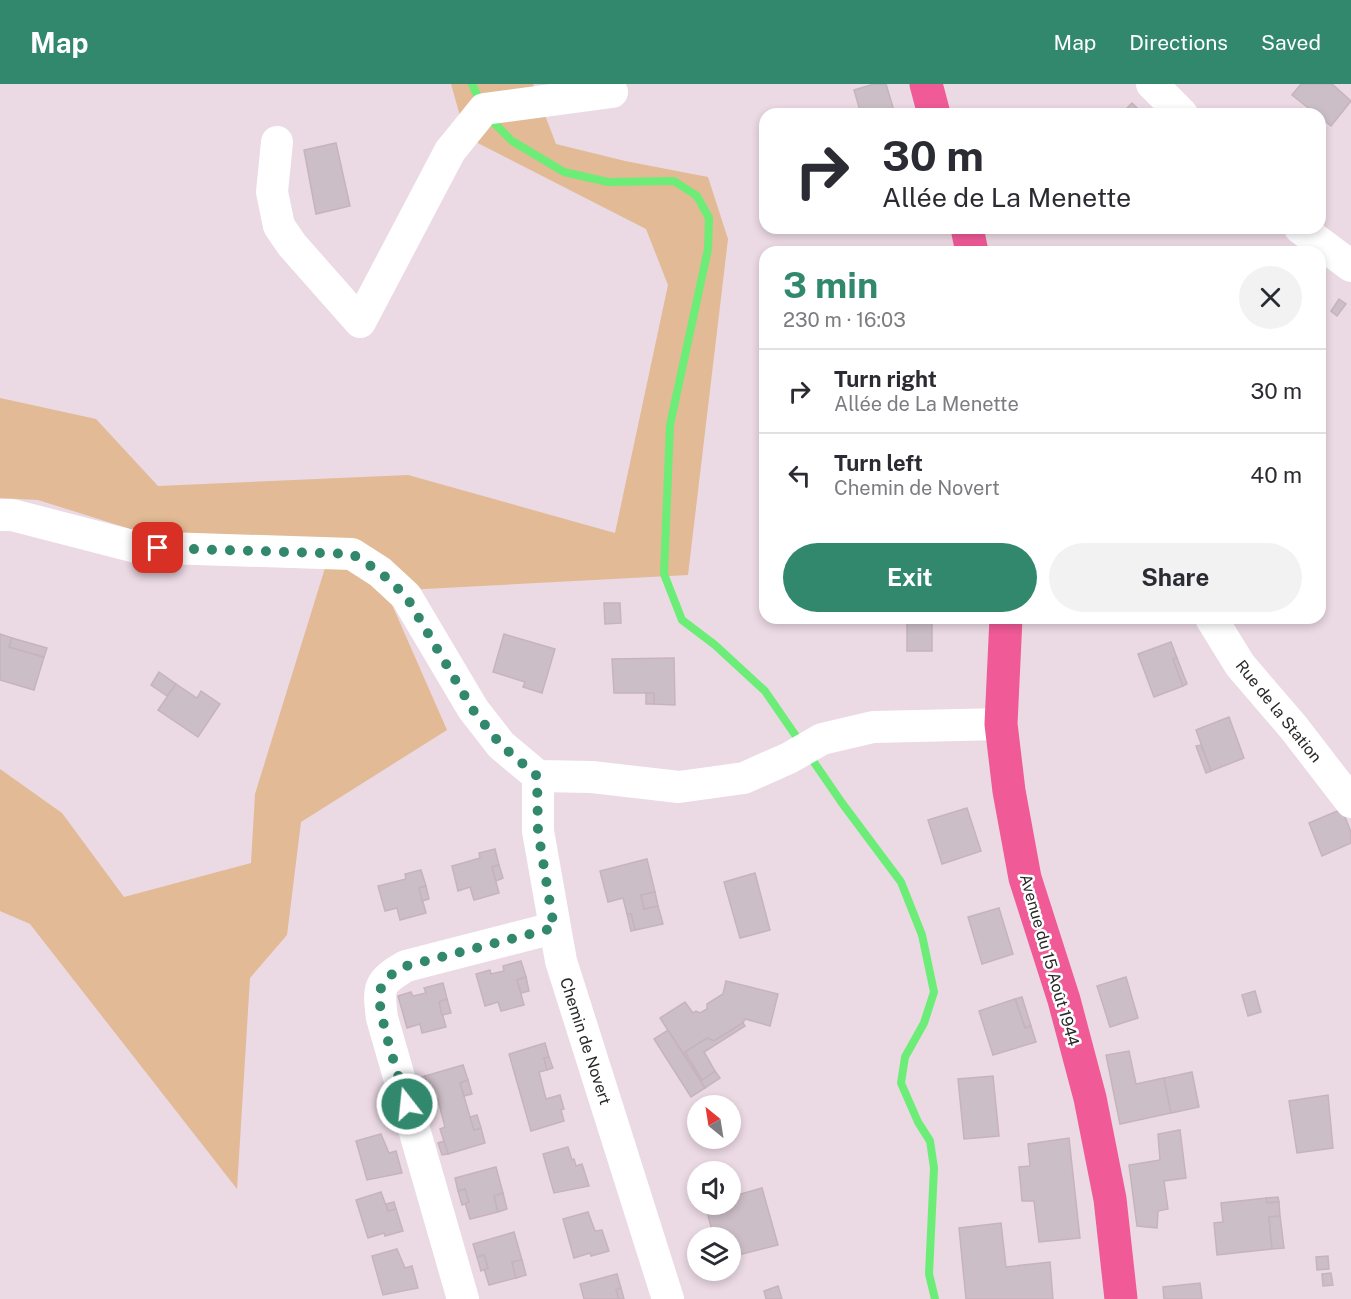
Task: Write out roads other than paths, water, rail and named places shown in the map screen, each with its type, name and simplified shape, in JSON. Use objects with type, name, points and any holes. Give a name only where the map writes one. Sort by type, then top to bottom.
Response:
[{"type":"main road","points":[[926,84],[932,108]]},
{"type":"main road","name":"Avenue du 15 Août 1944","points":[[1006,624],[1001,724],[1009,791],[1025,878],[1064,1000],[1090,1098],[1110,1199],[1120,1299]]},
{"type":"street","points":[[1152,84],[1176,108]]},
{"type":"street","points":[[277,142],[272,192],[279,226],[292,246],[360,322],[450,150],[484,109],[612,92]]},
{"type":"street","points":[[1308,234],[1324,246]]},
{"type":"street","points":[[1326,247],[1351,266]]},
{"type":"street","points":[[0,515],[12,515],[136,547],[352,554],[380,572],[406,596],[473,710],[501,745],[537,776],[592,777],[679,787],[744,778],[789,759],[822,739],[873,727],[1001,724]]},
{"type":"street","name":"Rue de la Station","points":[[1215,624],[1240,665],[1294,728],[1351,802]]},
{"type":"street","name":"Chemin de Novert","points":[[537,776],[538,831],[561,961],[668,1299]]},
{"type":"street","points":[[463,1299],[382,1018],[379,993],[388,976],[406,966],[554,928]]},
{"type":"waterway","points":[[472,84],[482,105]]},
{"type":"waterway","points":[[488,117],[512,141],[564,172],[608,182],[674,181],[697,196],[709,218],[708,249],[670,425],[664,574],[682,620],[715,645],[765,691],[842,803],[901,882],[922,935],[934,992],[924,1023],[905,1057],[901,1083],[918,1122],[930,1141],[934,1168],[929,1274],[935,1299]]}]
